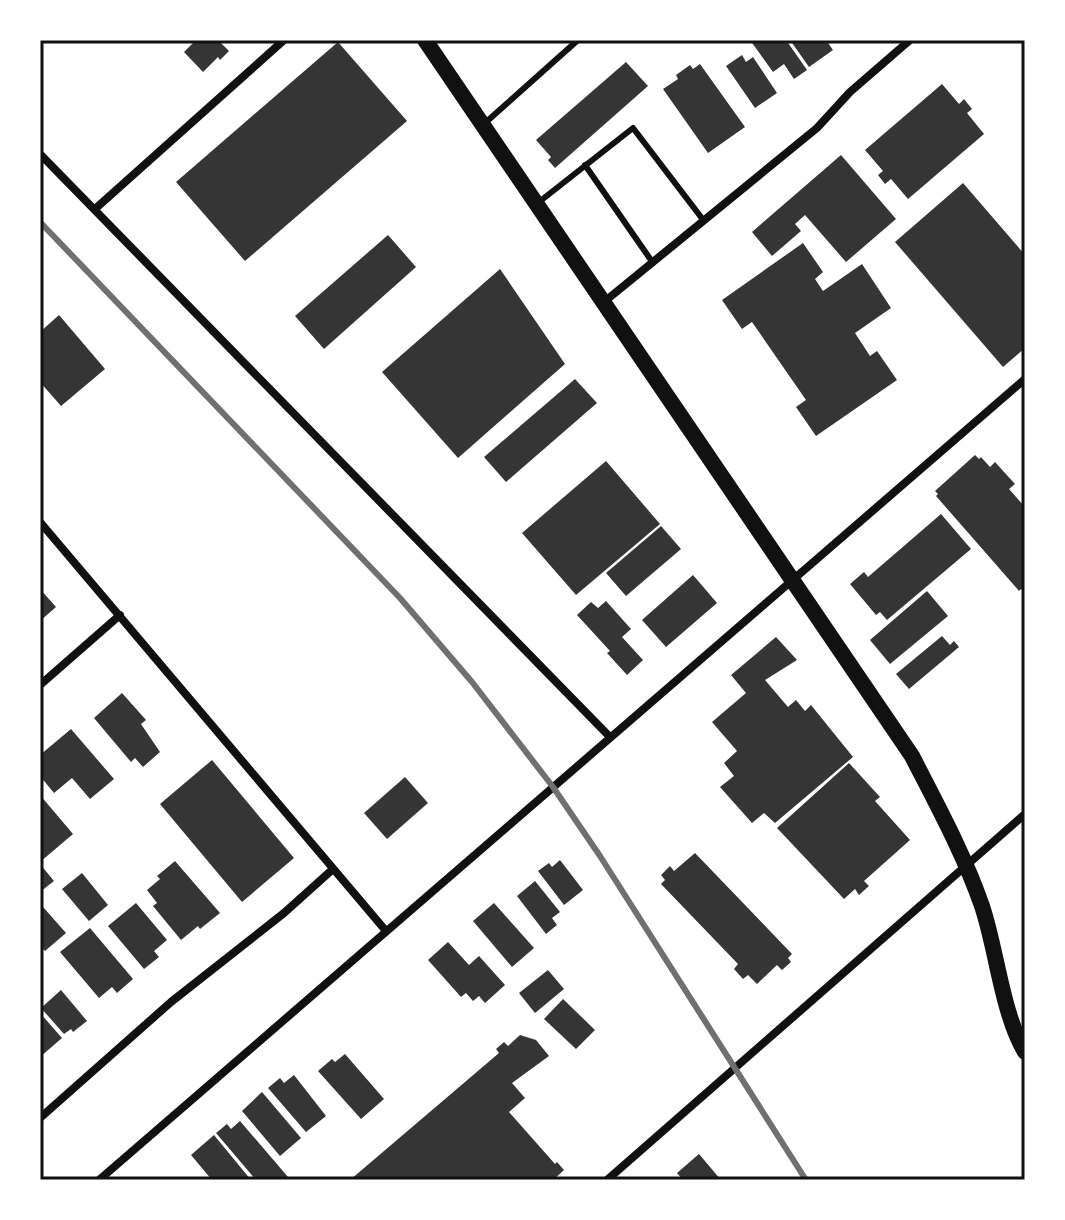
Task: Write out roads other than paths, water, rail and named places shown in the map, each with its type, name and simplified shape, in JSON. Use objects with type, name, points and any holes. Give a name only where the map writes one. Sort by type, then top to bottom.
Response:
[{"type":"main road","points":[[425,40],[912,756],[944,817],[981,903],[994,943],[1004,993],[1025,1052]]},
{"type":"street","points":[[95,209],[284,40]]},
{"type":"street","points":[[604,303],[817,128],[850,92],[910,40]]},
{"type":"street","points":[[40,154],[610,737]]},
{"type":"street","points":[[99,1180],[1025,379]]},
{"type":"street","points":[[40,522],[386,931]]},
{"type":"street","points":[[40,685],[120,615]]},
{"type":"street","points":[[607,1180],[1025,814]]},
{"type":"street","points":[[40,1118],[171,1002],[284,913],[333,869]]},
{"type":"lane","points":[[483,125],[578,40]]},
{"type":"lane","points":[[536,204],[633,128],[704,221]]},
{"type":"lane","points":[[585,165],[653,263]]},
{"type":"railway","points":[[40,222],[400,598],[472,682],[553,787],[600,856],[806,1180]]}]
